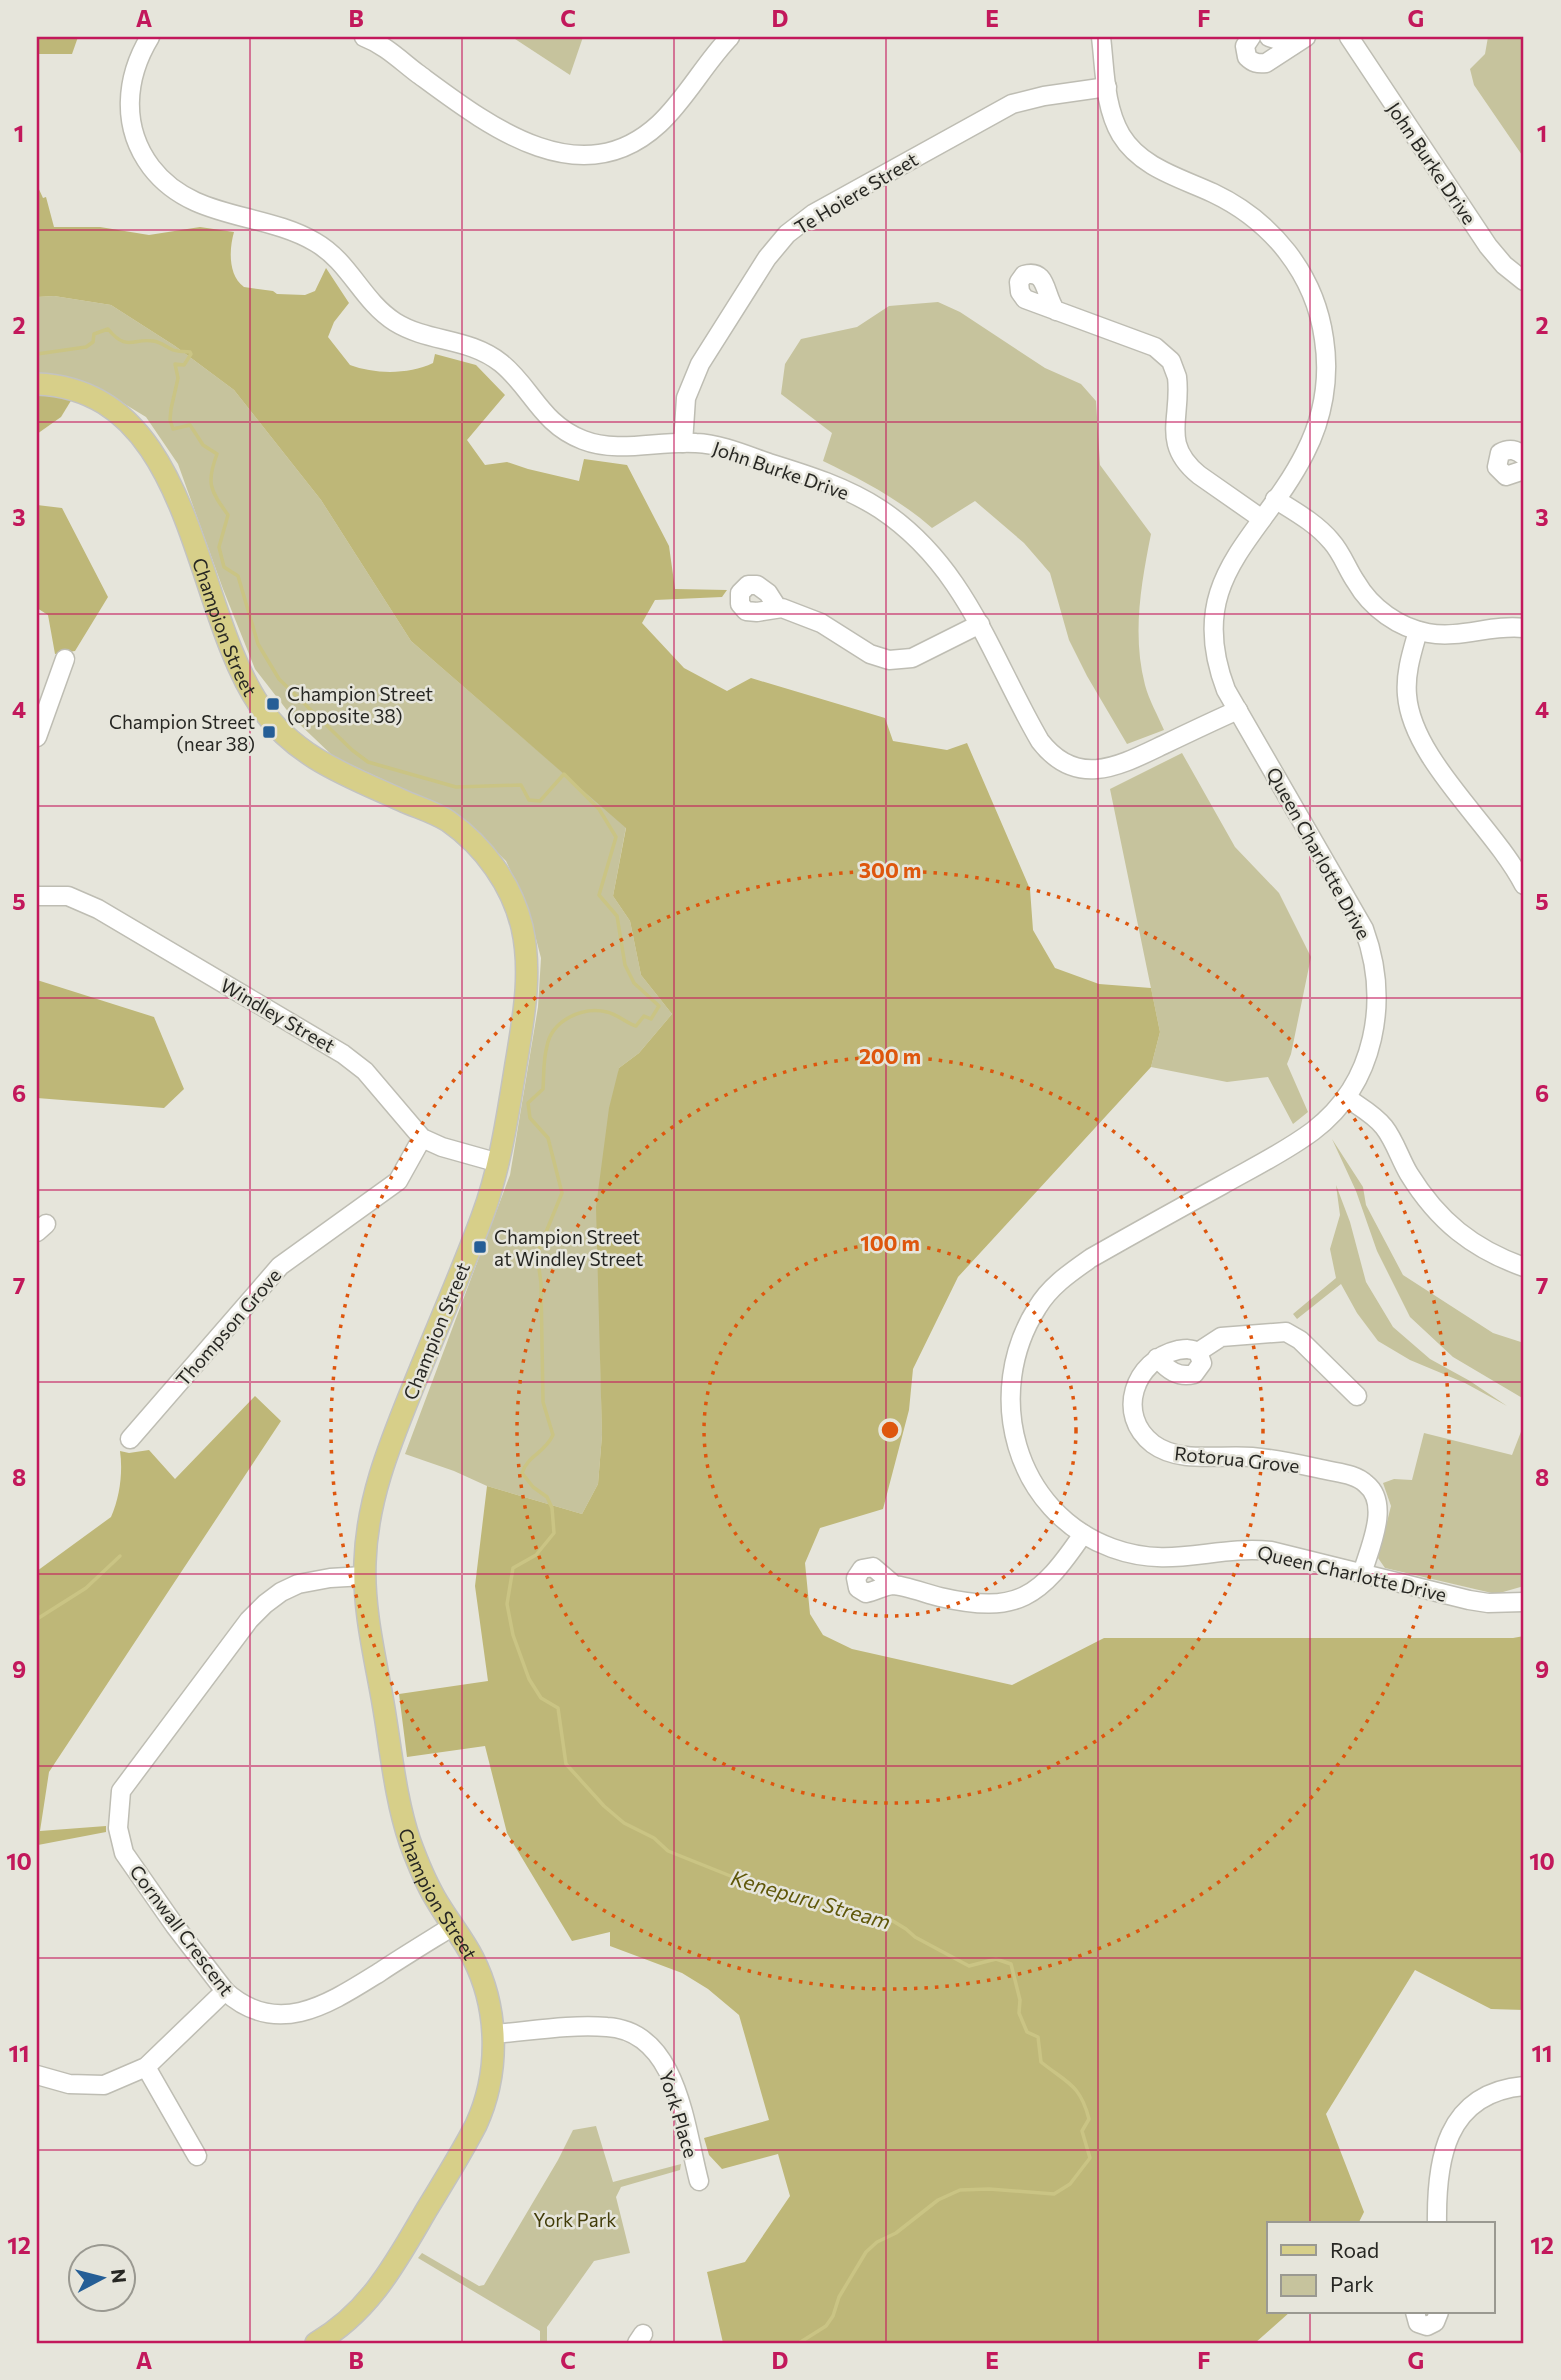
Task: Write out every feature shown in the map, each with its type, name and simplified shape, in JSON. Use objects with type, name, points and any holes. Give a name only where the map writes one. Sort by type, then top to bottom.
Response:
[{"type":"main road","name":"Champion Street","points":[[37,384],[73,389],[108,405],[129,422],[150,445],[171,485],[238,665],[259,705],[273,723],[298,748],[323,765],[446,820],[475,845],[505,882],[522,925],[527,968],[524,1011],[499,1163],[483,1215],[376,1483],[369,1511],[364,1576],[405,1825],[432,1894],[481,1975],[488,1994],[494,2034],[493,2060],[486,2099],[469,2138],[374,2295],[326,2341]]},
{"type":"street","name":"John Burke Drive","points":[[150,37],[140,53],[132,76],[130,117],[141,152],[169,187],[205,207],[277,227],[312,240],[337,258],[379,310],[414,331],[472,346],[488,354],[514,375],[551,420],[572,435],[614,446],[710,444],[826,482],[880,509],[914,536],[940,562],[961,590],[1040,741],[1063,762],[1086,770],[1107,769],[1238,710]]},
{"type":"street","points":[[364,37],[390,51],[480,117],[547,150],[576,156],[609,152],[631,144],[660,123],[730,37]]},
{"type":"street","name":"Queen Charlotte Drive","points":[[1101,37],[1114,121],[1130,147],[1154,167],[1214,194],[1251,215],[1269,231],[1290,256],[1313,297],[1321,324],[1326,354],[1322,407],[1305,454],[1222,582],[1213,621],[1214,647],[1218,668],[1238,710],[1354,909],[1371,948],[1377,981],[1377,1018],[1364,1065],[1346,1097],[1299,1142],[1091,1258],[1062,1280],[1038,1306],[1026,1327],[1013,1364],[1009,1396],[1010,1416],[1017,1447],[1037,1489],[1051,1507],[1083,1534],[1109,1547],[1146,1556],[1183,1558],[1229,1550],[1281,1553],[1488,1603],[1524,1602]]},
{"type":"street","points":[[1251,37],[1245,46],[1245,52],[1255,63],[1266,63],[1300,41]]},
{"type":"street","points":[[1269,37],[1300,41]]},
{"type":"street","name":"John Burke Drive","points":[[1349,37],[1488,246],[1504,265],[1524,281]]},
{"type":"street","name":"Te Hoiere Street","points":[[683,443],[686,398],[700,364],[766,258],[797,225],[1012,104],[1044,96],[1107,87]]},
{"type":"street","points":[[1056,310],[1148,343],[1167,356],[1177,377],[1174,432],[1178,451],[1190,468],[1262,519]]},
{"type":"street","points":[[1524,456],[1514,449],[1507,449],[1500,453],[1497,467],[1506,476],[1524,470]]},
{"type":"street","points":[[1275,499],[1329,539],[1355,582],[1375,606],[1398,622],[1418,631],[1455,636],[1505,627],[1524,628]]},
{"type":"street","points":[[778,607],[821,623],[870,654],[889,660],[912,658],[980,624]]},
{"type":"street","points":[[1418,631],[1407,677],[1408,708],[1415,730],[1428,753],[1510,860],[1524,885]]},
{"type":"street","points":[[37,737],[65,659]]},
{"type":"street","name":"Windley Street","points":[[37,896],[68,896],[98,909],[343,1054],[365,1071],[422,1138],[442,1147],[499,1163]]},
{"type":"street","points":[[1346,1097],[1383,1125],[1400,1160],[1421,1192],[1458,1233],[1490,1254],[1524,1267]]},
{"type":"street","name":"Thompson Grove","points":[[130,1439],[280,1266],[398,1181],[422,1138]]},
{"type":"street","points":[[1198,1352],[1221,1338],[1286,1332],[1300,1340],[1357,1396]]},
{"type":"street","points":[[1182,1349],[1194,1349],[1202,1363],[1199,1370],[1186,1376],[1173,1372],[1157,1358],[1182,1349]]},
{"type":"street","name":"Rotorua Grove","points":[[1157,1358],[1140,1375],[1135,1385],[1133,1406],[1135,1418],[1143,1433],[1161,1449],[1191,1456],[1271,1459],[1350,1475],[1365,1482],[1376,1496],[1378,1507],[1362,1574]]},
{"type":"street","points":[[894,1585],[976,1604],[1010,1601],[1030,1593],[1051,1577],[1083,1534]]},
{"type":"street","name":"Cornwall Crescent","points":[[364,1576],[330,1578],[298,1584],[281,1592],[249,1620],[121,1791],[118,1828],[128,1859],[225,1991],[240,2004],[265,2013],[289,2015],[312,2010],[337,1999],[453,1926]]},
{"type":"street","points":[[37,2074],[69,2084],[104,2085],[146,2067],[225,1991]]},
{"type":"street","name":"York Place","points":[[494,2034],[607,2027],[631,2033],[651,2046],[660,2055],[672,2081],[699,2181]]},
{"type":"street","points":[[146,2067],[197,2156]]},
{"type":"street","points":[[1437,2222],[1441,2158],[1452,2131],[1477,2103],[1506,2089],[1524,2086]]},
{"type":"street","points":[[1416,2314],[1418,2323],[1427,2326],[1435,2322],[1438,2314]]},
{"type":"green space","points":[[512,37],[583,37],[570,75]]},
{"type":"green space","points":[[1488,37],[1524,37],[1524,158],[1474,85],[1470,69],[1485,54]]},
{"type":"green space","points":[[54,296],[111,305],[175,346],[234,390],[321,500],[411,641],[626,827],[613,896],[630,921],[641,975],[672,1014],[639,1053],[619,1068],[600,1337],[602,1435],[598,1484],[582,1514],[487,1486],[405,1454],[510,1175],[538,1007],[541,958],[528,908],[506,861],[469,825],[421,797],[334,757],[293,718],[255,669],[178,464],[146,417],[100,389],[65,376],[37,375],[37,297]]},
{"type":"green space","points":[[938,302],[960,312],[1045,368],[1081,384],[1096,401],[1100,465],[1151,534],[1141,591],[1139,647],[1145,685],[1164,730],[1127,744],[1069,640],[1050,573],[1024,543],[975,501],[932,528],[893,499],[823,461],[832,433],[781,394],[785,364],[801,339],[857,327],[889,306]]},
{"type":"green space","points":[[1182,753],[1235,847],[1279,893],[1311,957],[1287,1064],[1308,1112],[1293,1124],[1268,1077],[1227,1082],[1151,1067],[1160,1032],[1110,789]]},
{"type":"green space","points":[[1332,1139],[1363,1187],[1366,1205],[1403,1275],[1493,1333],[1524,1343],[1524,1399],[1453,1357],[1410,1317],[1377,1251],[1356,1191]]},
{"type":"green space","points":[[1336,1185],[1350,1222],[1366,1282],[1393,1327],[1430,1359],[1507,1406],[1465,1383],[1410,1360],[1378,1341],[1357,1313],[1341,1284],[1297,1319],[1293,1314],[1336,1278],[1330,1249],[1340,1215]]},
{"type":"green space","points":[[1524,1424],[1524,1586],[1496,1594],[1385,1568],[1378,1558],[1391,1506],[1383,1483],[1394,1479],[1412,1480],[1424,1433],[1512,1455]]},
{"type":"green space","name":"York Park","points":[[596,2126],[613,2182],[681,2164],[680,2170],[621,2187],[616,2197],[630,2253],[594,2261],[547,2327],[547,2343],[540,2343],[540,2331],[418,2258],[422,2253],[479,2286],[484,2285],[573,2130]]},
{"type":"shaded area","points":[[37,37],[78,37],[72,54],[37,54]]},
{"type":"shaded area","points":[[37,185],[43,198],[46,197],[54,227],[100,227],[149,235],[200,227],[234,232],[231,246],[232,269],[244,287],[273,291],[277,294],[305,295],[315,291],[326,268],[349,303],[334,322],[328,337],[350,365],[380,371],[413,370],[433,363],[435,354],[476,365],[505,395],[467,440],[485,465],[507,462],[579,481],[584,459],[627,465],[669,546],[675,589],[727,590],[722,597],[655,600],[642,623],[684,668],[727,691],[751,678],[885,718],[893,741],[947,750],[967,743],[1030,889],[1033,930],[1055,968],[1099,984],[1151,988],[1160,1032],[1151,1067],[958,1277],[913,1369],[909,1410],[883,1509],[820,1528],[805,1563],[810,1614],[823,1635],[852,1649],[1012,1685],[1104,1638],[1524,1636],[1524,2010],[1491,2009],[1415,1970],[1326,2114],[1364,2212],[1359,2222],[1267,2222],[1267,2314],[1288,2314],[1255,2343],[723,2343],[707,2272],[745,2262],[790,2196],[778,2154],[722,2169],[709,2155],[704,2138],[769,2120],[739,2015],[708,1989],[682,1973],[610,1946],[610,1932],[572,1941],[507,1833],[485,1746],[407,1757],[399,1694],[488,1681],[475,1586],[487,1486],[582,1514],[598,1484],[602,1435],[596,1207],[609,1108],[619,1068],[639,1053],[672,1014],[641,975],[630,921],[613,896],[626,828],[411,641],[321,500],[234,390],[175,346],[111,305],[54,296],[37,297]]},
{"type":"shaded area","points":[[37,394],[72,399],[61,417],[37,434]]},
{"type":"shaded area","points":[[37,505],[62,508],[108,597],[75,651],[55,654],[48,615],[37,608]]},
{"type":"shaded area","points":[[37,980],[154,1017],[184,1089],[164,1108],[37,1098]]},
{"type":"shaded area","points":[[255,1396],[281,1421],[49,1772],[40,1831],[106,1826],[106,1832],[38,1845],[37,1853],[37,1571],[111,1517],[120,1484],[120,1451],[129,1453],[149,1450],[175,1479]]},
{"type":"waterway","name":"Kenepuru Stream","points":[[37,354],[86,347],[93,342],[94,334],[108,329],[125,342],[153,341],[175,351],[190,352],[184,365],[175,364],[178,378],[170,420],[173,429],[190,425],[203,445],[217,454],[211,479],[217,499],[228,515],[219,547],[224,567],[238,576],[258,644],[279,679],[352,750],[368,762],[456,787],[521,785],[529,800],[540,801],[564,774],[599,809],[616,837],[599,895],[617,916],[625,965],[634,983],[659,1006],[651,1019],[644,1016],[636,1026],[611,1013],[598,1011],[579,1013],[562,1022],[555,1029],[547,1046],[543,1089],[528,1103],[530,1118],[548,1138],[562,1193],[537,1254],[541,1283],[543,1402],[553,1435],[528,1462],[522,1473],[533,1487],[547,1497],[552,1508],[554,1533],[536,1555],[513,1568],[507,1604],[513,1635],[529,1679],[541,1698],[558,1708],[566,1764],[604,1806],[624,1823],[654,1838],[668,1851],[763,1889],[888,1918],[915,1937],[969,1966],[996,1959],[1011,1964],[1020,2000],[1019,2013],[1027,2032],[1038,2037],[1041,2062],[1077,2091],[1089,2119],[1082,2131],[1090,2158],[1070,2184],[1054,2194],[989,2189],[960,2190],[938,2200],[896,2233],[877,2242],[866,2252],[839,2297],[833,2316],[826,2326],[799,2343]]},
{"type":"waterway","points":[[37,1619],[86,1588],[120,1556]]},
{"type":"place","name":"Champion Street (opposite 38)","points":[[273,704]]},
{"type":"place","name":"Champion Street (near 38)","points":[[269,732]]},
{"type":"place","name":"Champion Street at Windley Street","points":[[480,1247]]}]
